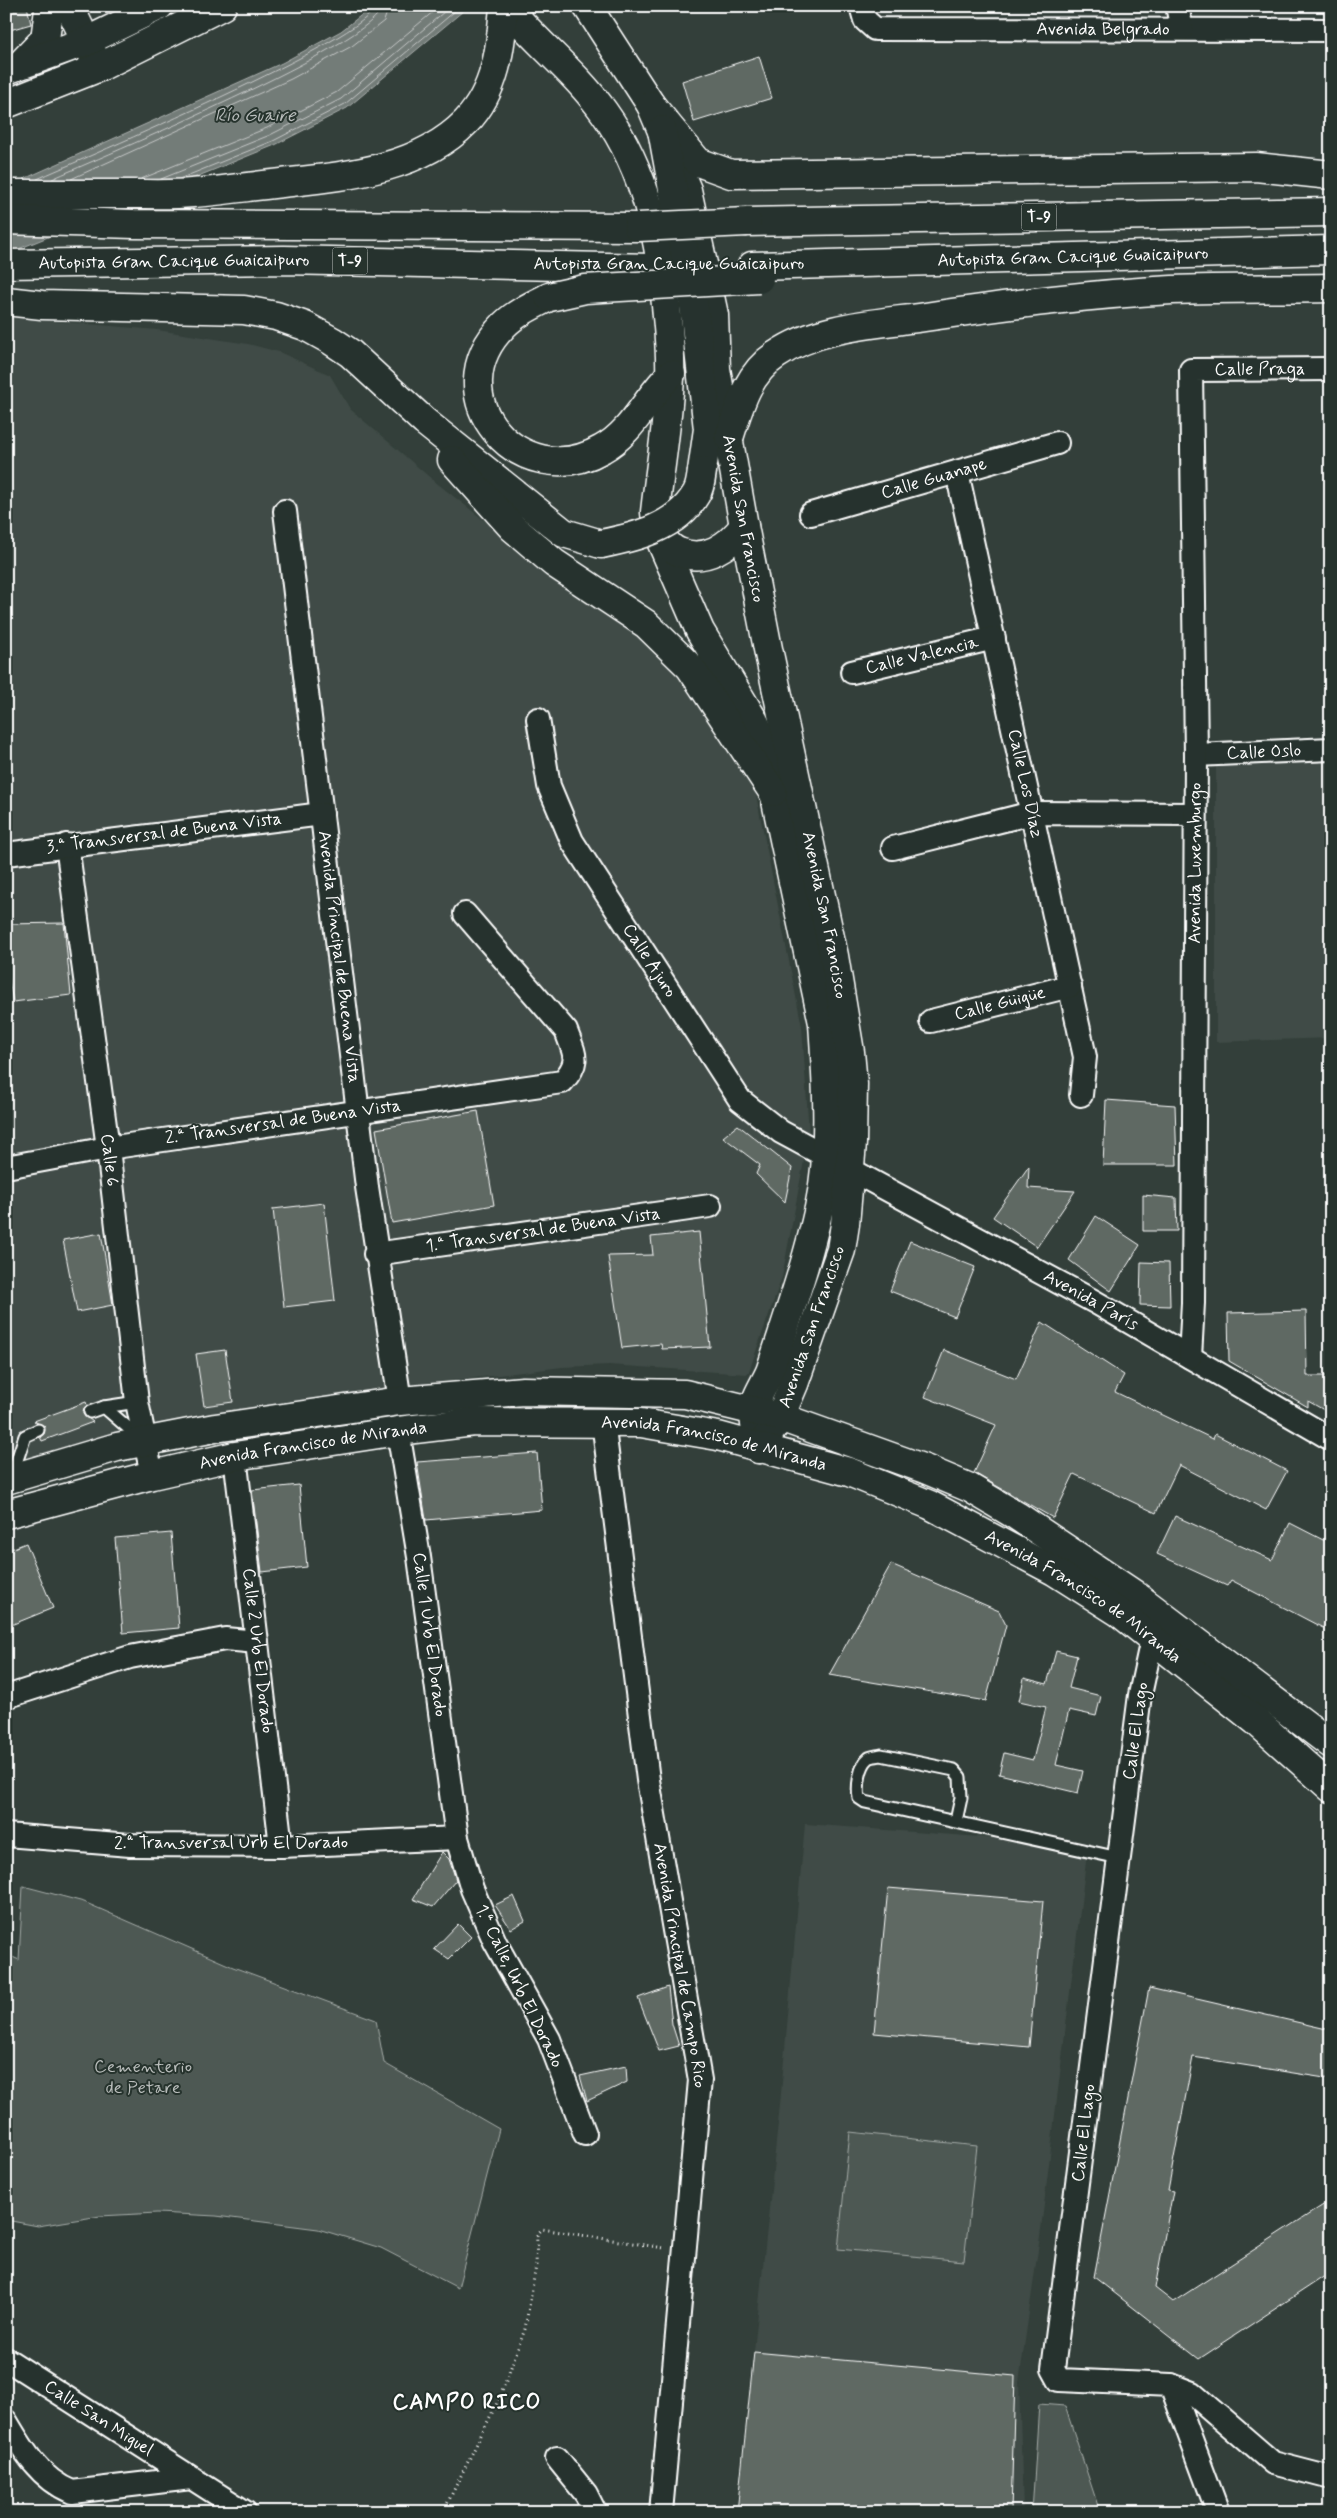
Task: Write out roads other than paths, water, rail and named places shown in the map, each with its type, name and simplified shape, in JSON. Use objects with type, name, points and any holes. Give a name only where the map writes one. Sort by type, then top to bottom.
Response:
[{"type":"main road","points":[[84,6],[108,19],[125,23]]},
{"type":"main road","points":[[12,68],[87,41],[159,6]]},
{"type":"main road","points":[[12,101],[100,67],[222,6]]},
{"type":"main road","points":[[6,194],[191,194],[353,173],[406,160],[428,151],[467,122],[488,92],[499,54],[505,6]]},
{"type":"main road","name":"Avenida San Francisco","points":[[505,6],[528,32],[582,83],[605,113],[635,167],[649,202],[660,252],[671,374],[655,512],[657,532],[700,631],[754,721],[763,740],[823,1022],[845,1224],[840,1250],[816,1323],[780,1417],[759,1449]]},
{"type":"main road","points":[[12,68],[45,39],[55,8],[87,41],[100,67]]},
{"type":"main road","points":[[6,301],[42,305],[244,310],[276,316],[305,326],[350,353],[424,422],[564,533],[601,544],[630,539],[651,530],[684,511],[698,492],[708,429],[693,298],[662,130],[651,105],[595,12]]},
{"type":"main road","points":[[12,101],[29,84],[72,60],[87,41]]},
{"type":"main road","points":[[651,105],[698,162],[731,174],[1256,167],[1331,175]]},
{"type":"main road","name":"Avenida San Francisco","points":[[662,130],[688,190],[714,315],[716,369],[744,526],[768,649],[844,1002],[853,1084],[838,1162],[819,1207],[806,1260],[769,1375],[754,1409],[759,1449]]},
{"type":"main road","name":"Autopista Gran Cacique Guaicaipuro","points":[[6,220],[134,224],[638,227],[747,222],[1331,212]]},
{"type":"main road","name":"Autopista Gran Cacique Guaicaipuro","points":[[6,264],[284,260],[652,268],[756,273],[868,263],[1331,250]]},
{"type":"main road","points":[[671,374],[655,389],[627,430],[602,450],[580,458],[556,460],[525,454],[509,446],[481,407],[478,393],[480,367],[488,346],[504,325],[518,313],[548,297],[585,288],[756,273]]},
{"type":"main road","points":[[729,438],[748,383],[762,366],[776,355],[808,338],[840,330],[1044,301],[1172,290],[1331,288]]},
{"type":"main road","points":[[424,422],[454,464],[512,527],[554,563],[646,624],[690,666],[773,792]]},
{"type":"main road","points":[[657,532],[678,552],[693,555],[709,554],[723,548],[744,526]]},
{"type":"main road","name":"Avenida Francisco de Miranda","points":[[9,1479],[79,1457],[144,1442],[215,1428],[400,1401],[522,1391],[685,1394],[754,1409],[780,1417],[925,1469],[970,1488],[1017,1516],[1135,1595],[1331,1744]]},
{"type":"main road","name":"Avenida Francisco de Miranda","points":[[6,1514],[152,1475],[235,1456],[398,1431],[474,1422],[603,1421],[641,1423],[718,1436],[759,1449],[849,1472],[930,1505],[1054,1571],[1120,1613],[1256,1721],[1331,1788]]},
{"type":"street","name":"Avenida Belgrado","points":[[861,6],[865,20],[875,29],[1331,30]]},
{"type":"street","points":[[1177,6],[1182,29]]},
{"type":"street","name":"Calle Praga","points":[[1191,370],[1331,369]]},
{"type":"street","name":"Avenida Luxemburgo","points":[[1190,1357],[1193,1303],[1194,814],[1196,754],[1191,370]]},
{"type":"street","name":"Calle Guanape","points":[[811,514],[1056,443]]},
{"type":"street","name":"Calle Los Díaz","points":[[958,472],[1085,1057],[1082,1096]]},
{"type":"street","name":"Avenida Principal de Buena Vista","points":[[285,511],[375,1254],[400,1401]]},
{"type":"street","name":"Calle Valencia","points":[[852,672],[994,638]]},
{"type":"street","name":"Calle Ajuro","points":[[538,719],[549,786],[572,841],[740,1100],[781,1132],[838,1162]]},
{"type":"street","name":"Calle Oslo","points":[[1196,754],[1331,749]]},
{"type":"street","points":[[893,848],[1032,813],[1194,814]]},
{"type":"street","name":"3.ª Transversal de Buena Vista","points":[[6,854],[322,814]]},
{"type":"street","name":"Calle 6","points":[[67,845],[108,1148],[137,1402],[152,1475]]},
{"type":"street","name":"2.ª Transversal de Buena Vista","points":[[6,1167],[108,1148],[562,1082],[574,1069],[575,1055],[566,1032],[465,914]]},
{"type":"street","name":"Calle Güigüe","points":[[931,1021],[1070,986]]},
{"type":"street","name":"Avenida París","points":[[838,1162],[1190,1357],[1331,1438]]},
{"type":"street","name":"1.ª Transversal de Buena Vista","points":[[375,1254],[710,1206]]},
{"type":"street","name":"Avenida Principal de Campo Rico","points":[[603,1421],[648,1780],[700,2080],[661,2512]]},
{"type":"street","name":"Calle 1 Urb El Dorado","points":[[398,1431],[419,1557],[457,1838]]},
{"type":"street","name":"Calle 2 Urb El Dorado","points":[[235,1456],[281,1846]]},
{"type":"street","points":[[6,1697],[130,1657],[225,1638],[257,1642]]},
{"type":"street","name":"Calle El Lago","points":[[1152,1639],[1140,1695],[1053,2369],[1059,2380],[1171,2385]]},
{"type":"street","name":"2.ª Transversal Urb El Dorado","points":[[6,1835],[130,1845],[281,1846],[457,1838]]},
{"type":"street","name":"1.ª Calle, Urb El Dorado","points":[[457,1838],[472,1889],[495,1942],[549,2039],[585,2134]]},
{"type":"street","name":"Calle San Miguel","points":[[6,2359],[245,2512]]},
{"type":"street","points":[[1171,2385],[1192,2393],[1273,2463],[1331,2478]]},
{"type":"street","points":[[1171,2385],[1218,2512]]},
{"type":"street","name":"Calle San Miguel","points":[[6,2421],[25,2452],[40,2471],[57,2486],[72,2492],[191,2478]]},
{"type":"street","points":[[557,2458],[586,2494],[595,2512]]},
{"type":"lane","points":[[90,1412],[104,1407],[137,1402]]},
{"type":"lane","points":[[104,1407],[144,1442]]},
{"type":"lane","points":[[9,1479],[25,1436],[38,1430]]},
{"type":"lane","points":[[956,1821],[961,1798],[960,1777],[954,1770],[881,1755],[869,1758],[863,1766],[857,1789],[859,1798],[865,1802],[1119,1858]]},
{"type":"water","name":"Río Guaire","points":[[373,6],[469,6],[347,108],[275,145],[6,254],[6,187],[282,63],[341,31]]},
{"type":"district","name":"CAMPO RICO","points":[[467,2403]]},
{"type":"park label","name":"Cementerio de Petare","points":[[143,2077]]}]
